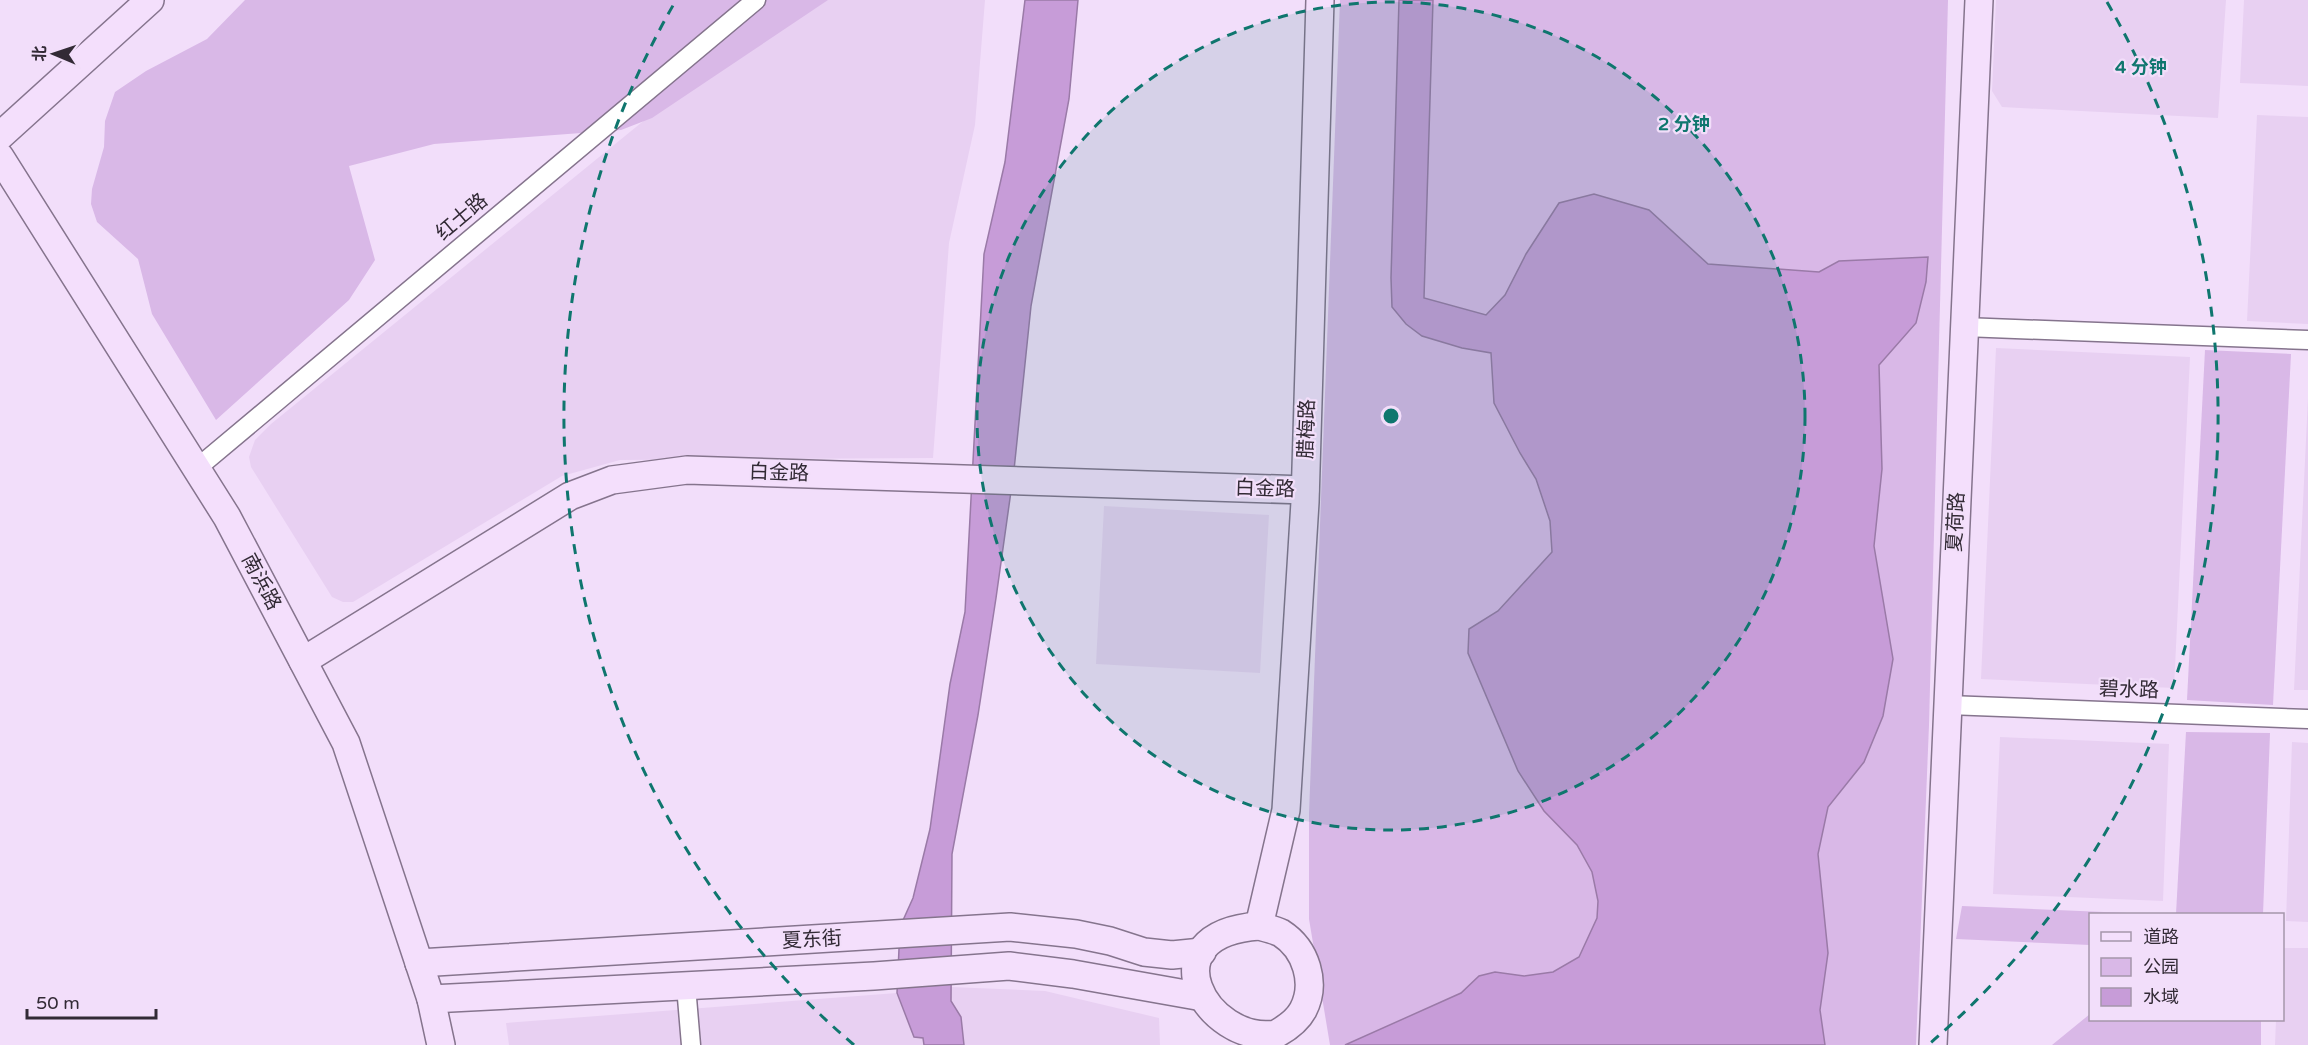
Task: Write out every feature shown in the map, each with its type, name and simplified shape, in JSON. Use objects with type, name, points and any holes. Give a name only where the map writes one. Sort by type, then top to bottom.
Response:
[{"type":"street","points":[[0,136],[150,0]]},
{"type":"street","name":"红士路","points":[[196,469],[756,0]]},
{"type":"street","name":"腊梅路","points":[[1259,926],[1286,810],[1305,490],[1320,0]]},
{"type":"street","name":"夏荷路","points":[[1933,1045],[1979,0]]},
{"type":"street","name":"南浜路","points":[[0,157],[227,517],[346,743],[431,999],[441,1045]]},
{"type":"street","points":[[1964,327],[2308,340]]},
{"type":"street","name":"白金路","points":[[303,662],[570,496],[612,480],[687,470],[1305,490]]},
{"type":"street","name":"碧水路","points":[[1948,705],[2308,719]]},
{"type":"street","points":[[1259,926],[1280,933],[1297,947],[1307,966],[1309,988],[1294,1036],[1246,1040],[1224,1033],[1207,1017],[1197,996],[1196,974],[1202,952],[1218,937],[1238,928],[1259,926]]},
{"type":"street","name":"夏东街","points":[[419,963],[1010,927],[1047,930],[1110,941],[1144,952],[1172,955],[1202,952]]},
{"type":"street","name":"夏东街","points":[[431,999],[890,975],[1009,966],[1044,969],[1197,996]]},
{"type":"street","points":[[686,986],[691,1045]]},
{"type":"shaded area","points":[[797,0],[985,0],[975,125],[949,243],[933,458],[620,460],[562,476],[353,602],[343,602],[332,597],[251,467],[249,457],[255,440],[271,424],[738,44]]},
{"type":"shaded area","points":[[1996,0],[2226,0],[2218,118],[2002,107],[1992,91]]},
{"type":"shaded area","points":[[2244,0],[2308,0],[2308,86],[2240,83]]},
{"type":"shaded area","points":[[2257,115],[2308,117],[2308,324],[2247,321]]},
{"type":"shaded area","points":[[1996,348],[2190,357],[2174,688],[1981,679]]},
{"type":"shaded area","points":[[2308,398],[2308,690],[2294,690]]},
{"type":"shaded area","points":[[1104,506],[1269,515],[1260,673],[1096,664]]},
{"type":"shaded area","points":[[2000,737],[2169,744],[2163,901],[1993,894]]},
{"type":"shaded area","points":[[2292,742],[2308,743],[2308,922],[2286,921]]},
{"type":"shaded area","points":[[2284,948],[2308,948],[2308,1045],[2275,1045],[2276,1021],[2284,1021]]},
{"type":"shaded area","points":[[951,987],[1045,991],[1159,1018],[1160,1045],[509,1045],[506,1023],[897,993]]},
{"type":"green space","points":[[245,0],[828,0],[652,118],[621,130],[434,144],[349,166],[375,260],[349,300],[216,420],[152,314],[138,259],[97,222],[91,204],[92,189],[104,147],[105,121],[115,92],[146,71],[207,39]]},
{"type":"green space","points":[[1340,0],[1948,0],[1929,725],[1916,1045],[1330,1045],[1309,919],[1309,814]]},
{"type":"green space","points":[[2205,350],[2291,354],[2273,705],[2187,700]]},
{"type":"green space","points":[[2186,732],[2270,733],[2263,913],[2176,913]]},
{"type":"green space","points":[[1962,906],[2128,913],[2089,913],[2089,945],[1956,939]]},
{"type":"green space","points":[[2089,1015],[2089,1021],[2261,1021],[2261,1045],[2052,1045]]},
{"type":"water","points":[[1025,0],[1078,0],[1069,99],[1031,306],[1014,470],[996,598],[978,715],[952,854],[951,1001],[961,1017],[964,1045],[924,1045],[923,1038],[914,1037],[897,993],[900,927],[913,898],[930,829],[950,684],[965,612],[984,254],[1005,162]]},
{"type":"water","points":[[1399,0],[1433,0],[1424,298],[1486,315],[1505,295],[1526,254],[1559,203],[1594,194],[1649,210],[1708,264],[1819,272],[1839,261],[1928,257],[1926,282],[1916,323],[1879,365],[1882,469],[1874,546],[1893,659],[1883,716],[1864,762],[1828,807],[1818,854],[1828,953],[1820,1010],[1825,1045],[1345,1045],[1461,993],[1479,976],[1495,972],[1524,976],[1553,972],[1579,957],[1597,918],[1598,901],[1592,872],[1577,845],[1544,811],[1518,771],[1468,653],[1469,629],[1498,611],[1552,552],[1550,521],[1536,479],[1494,403],[1491,353],[1462,348],[1422,336],[1406,324],[1392,307]]}]
